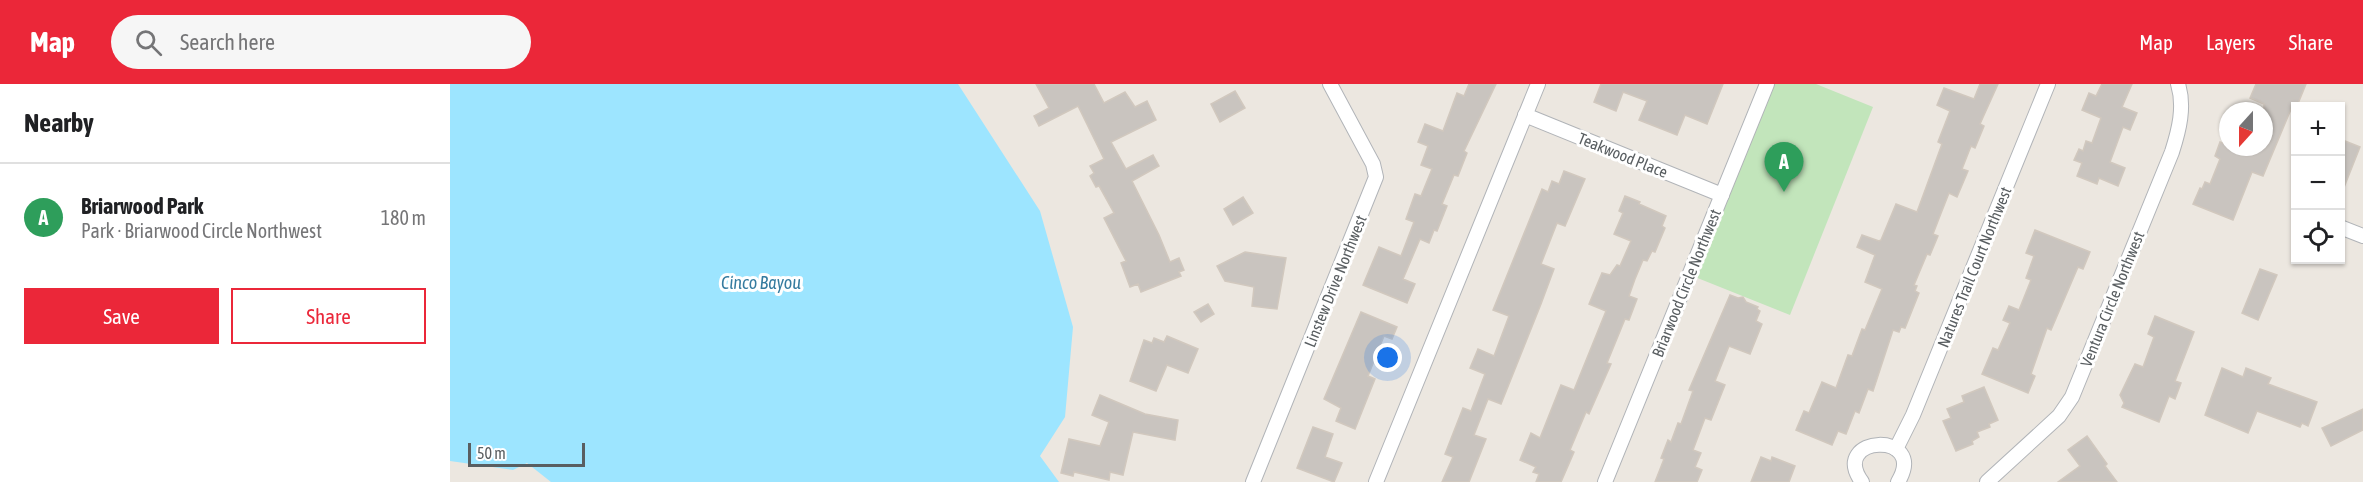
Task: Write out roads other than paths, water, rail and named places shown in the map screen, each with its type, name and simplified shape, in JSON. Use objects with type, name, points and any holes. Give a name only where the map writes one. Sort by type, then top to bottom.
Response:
[{"type":"street","name":"Linstew Drive Northwest","points":[[1253,482],[1376,177],[1373,164],[1330,84]]},
{"type":"street","points":[[1376,482],[1538,84]]},
{"type":"street","name":"Briarwood Circle Northwest","points":[[1605,482],[1767,84]]},
{"type":"street","name":"Natures Trail Court Northwest","points":[[1896,449],[1914,415],[2048,84]]},
{"type":"street","name":"Ventura Circle Northwest","points":[[1987,482],[2059,416],[2072,397],[2172,152],[2179,131],[2181,112],[2179,84]]},
{"type":"street","name":"Teakwood Place","points":[[1525,115],[1722,195]]},
{"type":"street","points":[[2345,229],[2363,236]]},
{"type":"street","points":[[1862,482],[1856,468],[1857,458],[1870,445],[1879,443],[1888,444],[1896,449],[1904,466],[1898,482]]},
{"type":"water","name":"Cinco Bayou","points":[[450,84],[958,84],[1040,211],[1073,327],[1065,417],[1040,456],[1059,482],[551,482],[527,463],[513,470],[450,461]]},
{"type":"place","name":"Briarwood Park","points":[[1784,192]]}]
